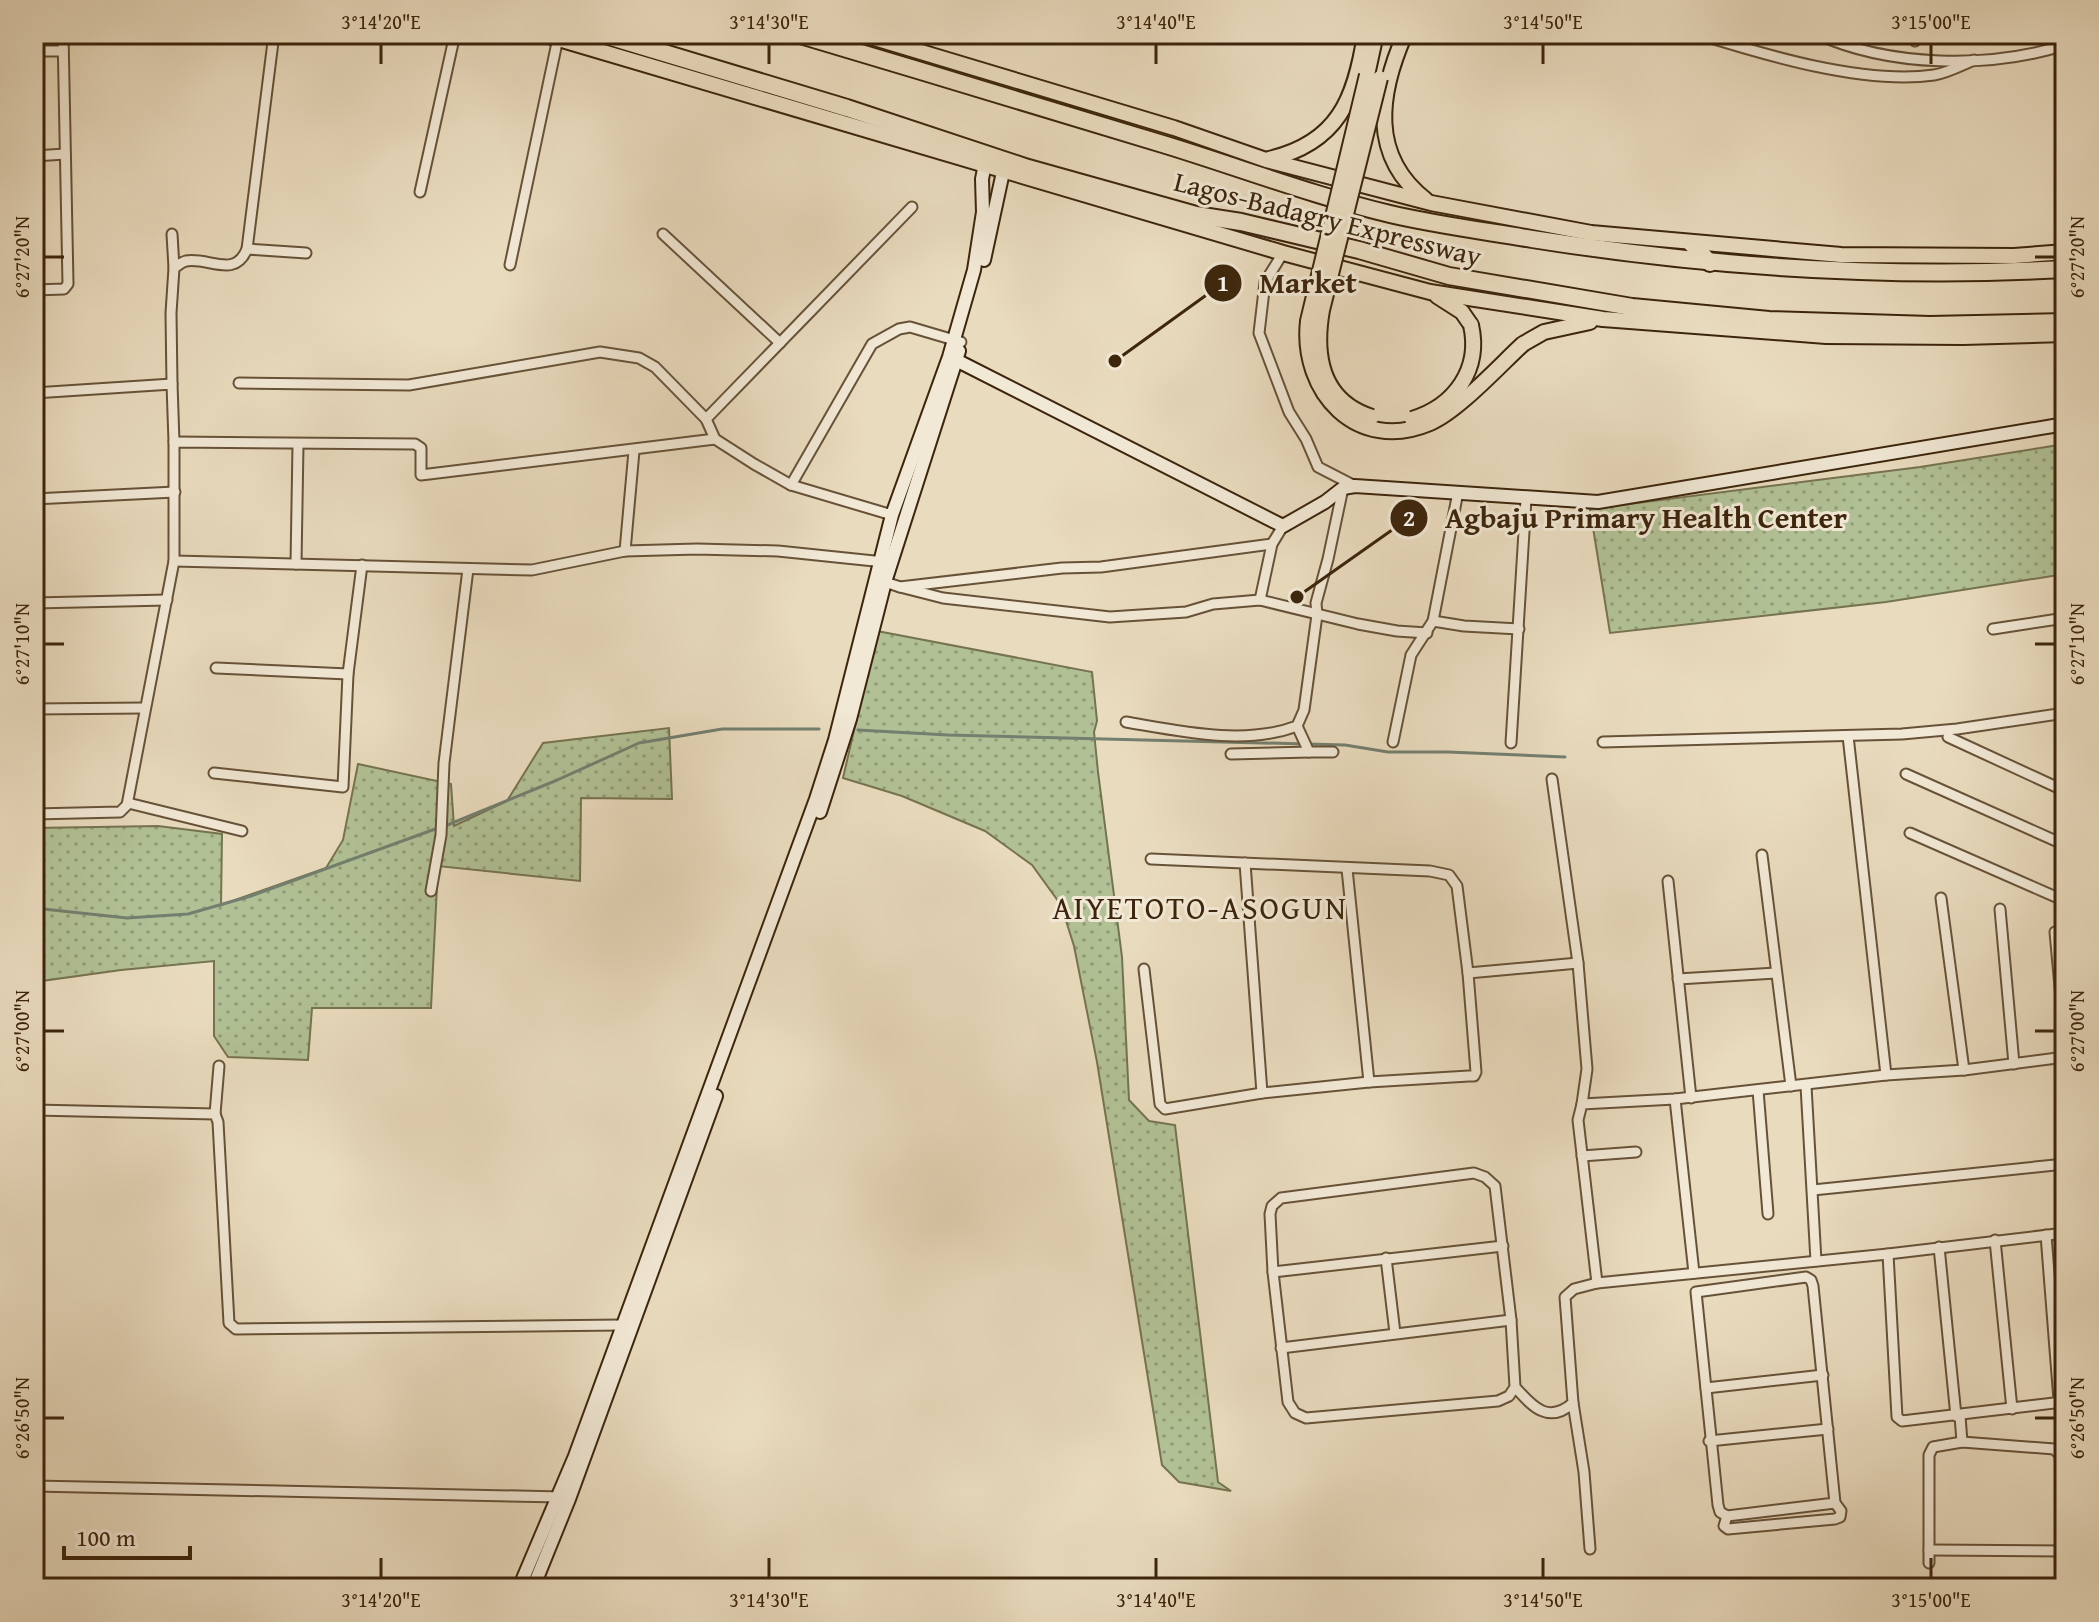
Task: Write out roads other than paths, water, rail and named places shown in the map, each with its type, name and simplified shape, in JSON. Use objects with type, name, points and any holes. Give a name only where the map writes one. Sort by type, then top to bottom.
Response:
[{"type":"highway","name":"Lagos-Badagry Expressway","points":[[601,34],[847,108],[1028,168],[1196,215],[1241,222],[1449,276],[1632,307],[1769,320],[1930,325],[2065,322]]},
{"type":"highway","name":"Lagos-Badagry Expressway","points":[[797,34],[1170,146],[1306,192],[1393,215],[1632,255],[1710,263],[1845,272],[2065,269]]},
{"type":"highway","points":[[1691,243],[1710,263]]},
{"type":"main road","name":"Lagos-Badagry Expressway","points":[[542,34],[985,164],[1003,172],[1430,292],[1603,319],[1826,336],[2065,334]]},
{"type":"main road","name":"Lagos-Badagry Expressway","points":[[861,34],[1174,128],[1266,160],[1431,203],[1591,233],[1841,255],[2014,256],[2065,252]]},
{"type":"main road","points":[[1266,160],[1296,152],[1331,128],[1352,90],[1365,34]]},
{"type":"main road","points":[[1376,34],[1374,77],[1317,341],[1321,365],[1333,389],[1350,407],[1381,420],[1411,419],[1445,403],[1464,381],[1472,360],[1471,325],[1462,312],[1430,292]]},
{"type":"main road","points":[[1395,34],[1374,77],[1308,321],[1307,356],[1316,380],[1334,407],[1345,416],[1379,429],[1408,429],[1430,423],[1452,410],[1523,344],[1554,329],[1603,319]]},
{"type":"main road","points":[[1405,34],[1388,81],[1385,118],[1387,149],[1406,182],[1431,203]]},
{"type":"street","points":[[34,290],[64,289],[68,284],[63,34]]},
{"type":"street","points":[[174,268],[186,261],[228,266],[244,258],[274,34]]},
{"type":"street","points":[[420,192],[455,34]]},
{"type":"street","points":[[1698,34],[1790,61],[1870,74],[1936,75],[1974,60]]},
{"type":"street","points":[[1817,34],[1864,51],[1902,58],[1974,60],[2043,52],[2065,45]]},
{"type":"street","points":[[510,265],[558,38]]},
{"type":"street","points":[[34,51],[63,51]]},
{"type":"street","points":[[34,156],[65,154]]},
{"type":"street","points":[[958,341],[979,246],[985,164]]},
{"type":"street","points":[[533,1588],[621,1325],[816,799],[899,510],[981,275],[1003,172]]},
{"type":"street","points":[[706,419],[912,207]]},
{"type":"street","points":[[34,814],[120,812],[128,803],[174,561],[172,234]]},
{"type":"street","points":[[663,234],[780,343]]},
{"type":"street","points":[[247,249],[306,253]]},
{"type":"street","points":[[1283,253],[1265,282],[1259,333],[1289,412],[1306,439],[1318,467],[1349,487],[1598,502],[2065,424]]},
{"type":"street","points":[[791,485],[872,344],[899,329],[910,327],[958,341]]},
{"type":"street","points":[[239,383],[409,385],[600,352],[621,353],[655,367],[706,419],[715,439],[791,485],[899,510]]},
{"type":"street","points":[[953,358],[1283,526]]},
{"type":"street","points":[[34,393],[172,384]]},
{"type":"street","points":[[174,442],[415,444],[421,448],[421,475],[715,439]]},
{"type":"street","points":[[296,564],[298,445]]},
{"type":"street","points":[[625,551],[634,451]]},
{"type":"street","points":[[1260,600],[1272,544],[1283,526],[1349,487]]},
{"type":"street","points":[[1308,750],[1300,731],[1317,615],[1317,595],[1349,487]]},
{"type":"street","points":[[34,499],[175,492]]},
{"type":"street","points":[[1393,742],[1411,655],[1433,621],[1458,492]]},
{"type":"street","points":[[1511,743],[1526,499]]},
{"type":"street","points":[[900,587],[1074,567],[1101,567],[1272,544]]},
{"type":"street","points":[[174,561],[532,570],[625,551],[697,549],[778,551],[885,563]]},
{"type":"street","points":[[519,1588],[563,1497],[831,783],[885,582],[885,563]]},
{"type":"street","points":[[214,773],[343,787],[348,674],[362,565]]},
{"type":"street","points":[[431,891],[441,835],[444,763],[468,569]]},
{"type":"street","points":[[885,582],[943,598],[1121,618],[1260,600],[1397,631],[1427,633]]},
{"type":"street","points":[[34,603],[167,600]]},
{"type":"street","points":[[1993,629],[2065,618]]},
{"type":"street","points":[[1433,621],[1519,629]]},
{"type":"street","points":[[216,668],[348,674]]},
{"type":"street","points":[[34,709],[144,708]]},
{"type":"street","points":[[1603,742],[1848,736],[1957,729],[2065,713]]},
{"type":"street","points":[[1126,722],[1221,735],[1300,731]]},
{"type":"street","points":[[1848,736],[1886,1075]]},
{"type":"street","points":[[1948,737],[2065,791]]},
{"type":"street","points":[[1231,754],[1308,750],[1333,752]]},
{"type":"street","points":[[1906,774],[2065,845]]},
{"type":"street","points":[[1552,779],[1578,963],[1587,1069],[1578,1120],[1597,1283]]},
{"type":"street","points":[[128,803],[242,831]]},
{"type":"street","points":[[1910,833],[2065,901]]},
{"type":"street","points":[[1762,855],[1791,1086]]},
{"type":"street","points":[[1144,969],[1160,1104],[1165,1109],[1262,1093],[1369,1082],[1474,1076],[1476,1067],[1468,973],[1457,886],[1449,875],[1430,871],[1151,859]]},
{"type":"street","points":[[1245,863],[1262,1093]]},
{"type":"street","points":[[1347,869],[1369,1082]]},
{"type":"street","points":[[1668,881],[1691,1098]]},
{"type":"street","points":[[1941,898],[1964,1070]]},
{"type":"street","points":[[2000,909],[2014,1064]]},
{"type":"street","points":[[2055,932],[2065,1042]]},
{"type":"street","points":[[1468,973],[1578,963]]},
{"type":"street","points":[[1678,979],[1776,973]]},
{"type":"street","points":[[1582,1104],[1691,1098],[2065,1057]]},
{"type":"street","points":[[219,1066],[215,1114],[231,1327],[621,1325]]},
{"type":"street","points":[[1806,1086],[1816,1261]]},
{"type":"street","points":[[1758,1090],[1768,1214]]},
{"type":"street","points":[[1675,1099],[1694,1273]]},
{"type":"street","points":[[34,1110],[215,1114]]},
{"type":"street","points":[[1582,1156],[1636,1152]]},
{"type":"street","points":[[1813,1190],[2055,1165]]},
{"type":"street","points":[[1474,1173],[1495,1186],[1503,1246],[1515,1387],[1509,1396],[1498,1401],[1306,1418],[1295,1413],[1288,1402],[1273,1272],[1270,1214],[1272,1206],[1281,1198],[1474,1173]]},
{"type":"street","points":[[1590,1549],[1584,1472],[1573,1403],[1565,1297],[1574,1289],[1597,1283],[2065,1233]]},
{"type":"street","points":[[1888,1254],[1897,1417],[1902,1421],[1958,1416],[2054,1403],[2060,1396],[2046,1235]]},
{"type":"street","points":[[1995,1240],[2012,1409]]},
{"type":"street","points":[[1273,1272],[1503,1246]]},
{"type":"street","points":[[1939,1247],[1962,1442]]},
{"type":"street","points":[[1386,1258],[1395,1333]]},
{"type":"street","points":[[1731,1270],[1733,1286]]},
{"type":"street","points":[[1727,1516],[1724,1526],[1728,1529],[1835,1519],[1841,1511],[1835,1503],[1811,1280],[1806,1277],[1696,1292],[1709,1441],[1718,1505],[1720,1512],[1727,1516],[1835,1503]]},
{"type":"street","points":[[1281,1348],[1511,1320]]},
{"type":"street","points":[[1706,1388],[1823,1375]]},
{"type":"street","points":[[1515,1387],[1535,1408],[1548,1412],[1563,1412],[1573,1403]]},
{"type":"street","points":[[1709,1441],[1828,1429]]},
{"type":"street","points":[[1929,1563],[1929,1455],[1933,1447],[1962,1442],[2054,1449],[2060,1455],[2065,1519]]},
{"type":"street","points":[[34,1486],[563,1497]]},
{"type":"street","points":[[1929,1550],[2065,1551]]},
{"type":"waterway","points":[[445,826],[639,743],[722,729],[819,729]]},
{"type":"waterway","points":[[858,730],[1345,745],[1388,752],[1565,757]]},
{"type":"waterway","points":[[34,908],[127,918],[188,914],[251,896],[438,828]]},
{"type":"place","name":"Market","points":[[1115,361]]},
{"type":"place","name":"Agbaju Primary Health Center","points":[[1297,597]]},
{"type":"district","name":"AIYETOTO-ASOGUN","points":[[1200,907]]}]
